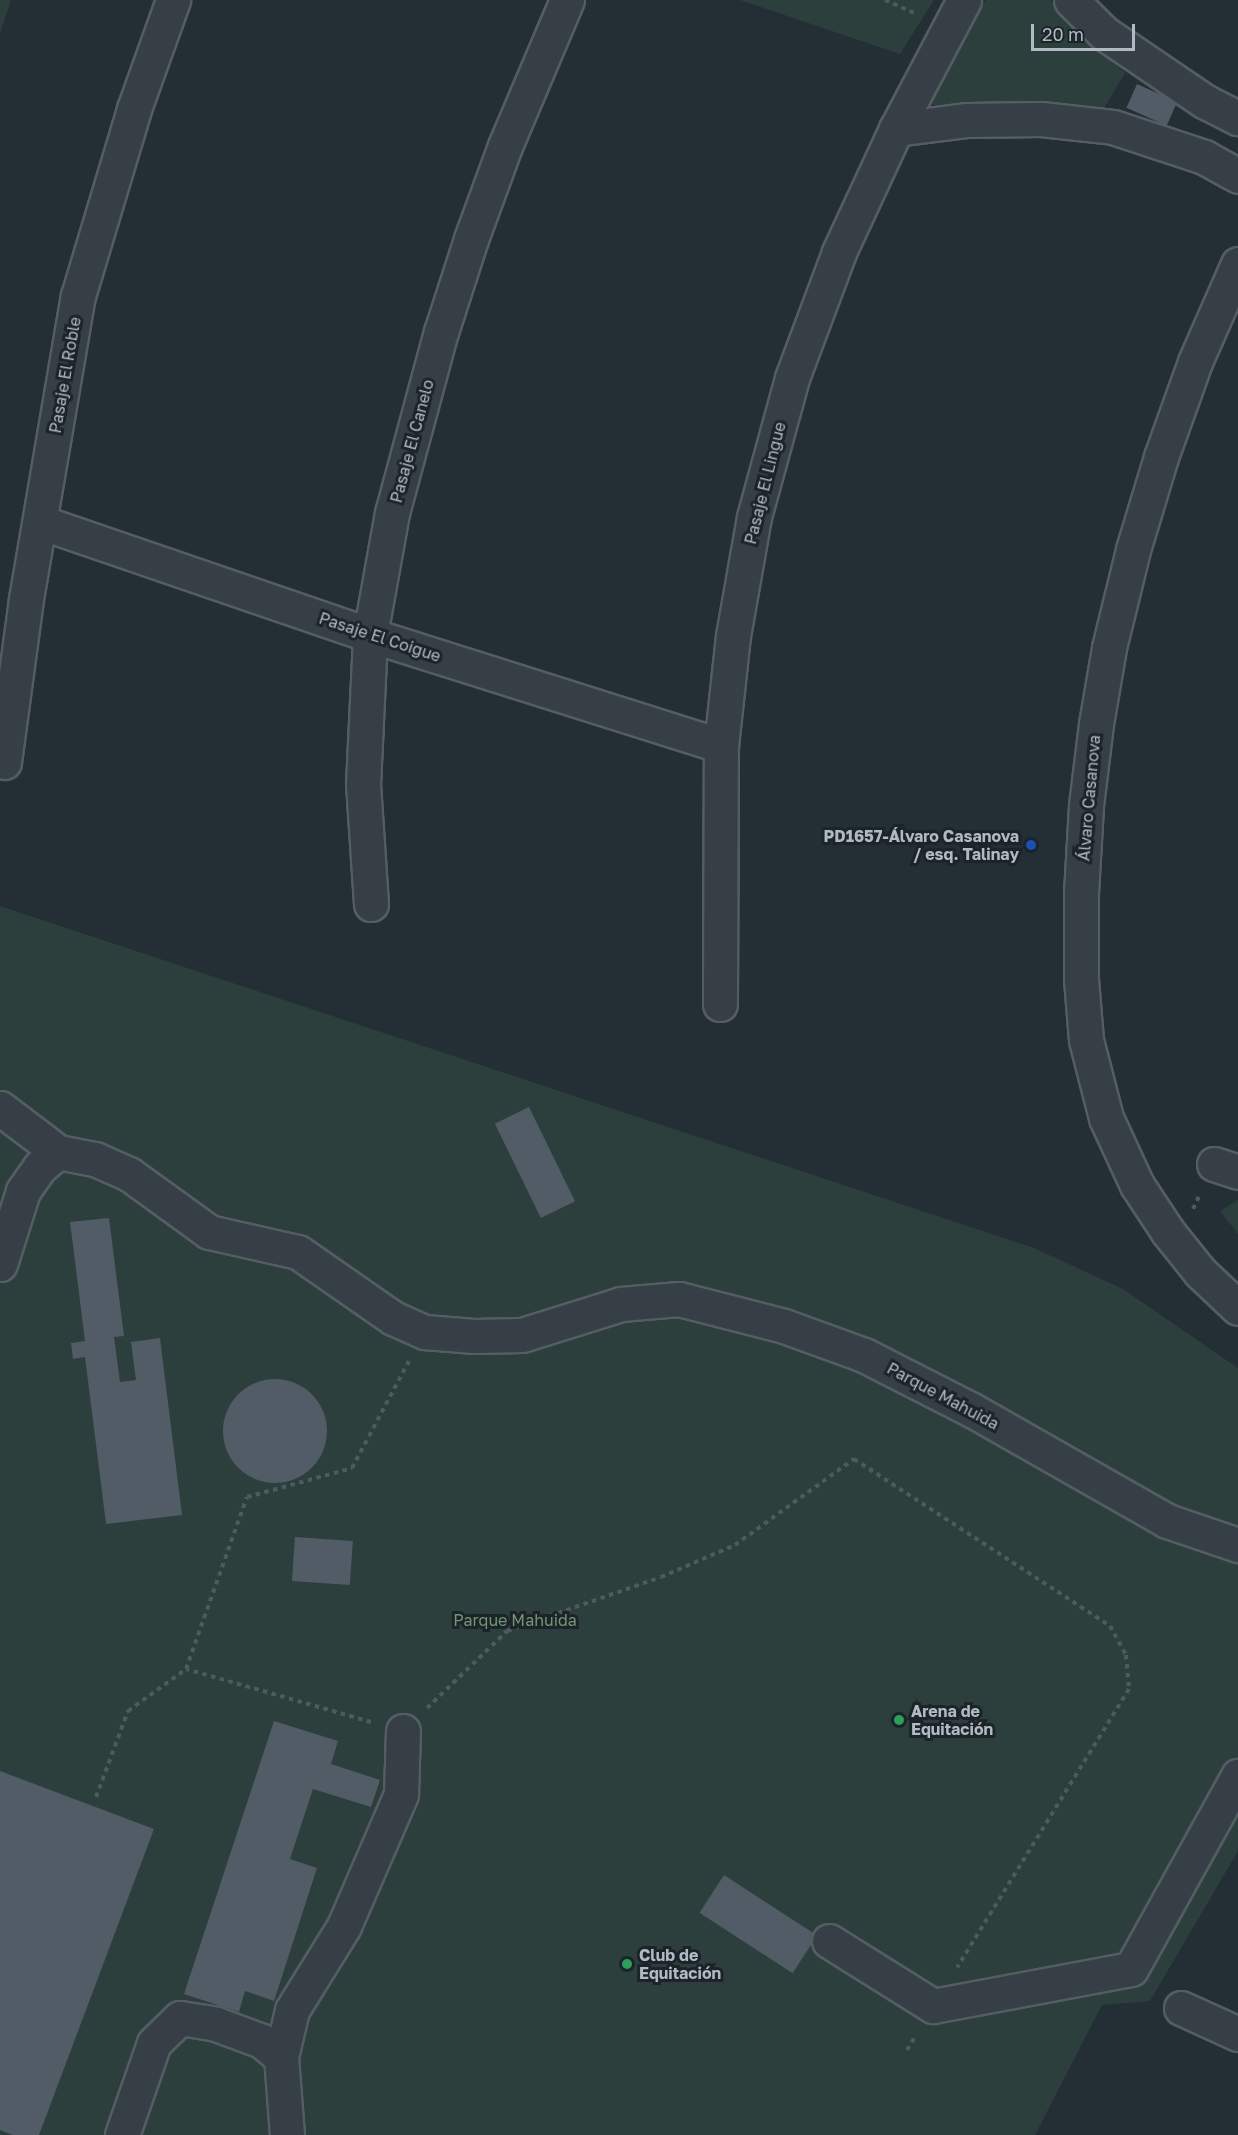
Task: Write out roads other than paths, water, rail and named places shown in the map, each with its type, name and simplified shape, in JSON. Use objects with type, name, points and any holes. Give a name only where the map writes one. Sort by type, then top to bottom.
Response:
[{"type":"street","name":"Pasaje El Roble","points":[[4,762],[26,599],[78,296],[134,109],[173,0]]},
{"type":"street","name":"Pasaje El Canelo","points":[[371,904],[363,784],[370,634],[392,513],[441,332],[471,238],[505,146],[567,0]]},
{"type":"street","name":"Pasaje El Lingue","points":[[720,1004],[721,746],[733,636],[754,517],[792,378],[839,252],[896,129],[964,0]]},
{"type":"street","points":[[1071,0],[1104,33],[1204,101],[1238,118]]},
{"type":"street","points":[[896,129],[967,120],[1041,119],[1113,127],[1204,157],[1238,176]]},
{"type":"street","name":"Álvaro Casanova","points":[[1238,264],[1195,362],[1161,457],[1133,550],[1109,648],[1096,724],[1086,806],[1081,892],[1081,979],[1086,1040],[1106,1118],[1137,1185],[1168,1232],[1200,1272],[1238,1308]]},
{"type":"street","name":"Pasaje El Coigue","points":[[40,522],[370,634],[721,746]]},
{"type":"street","points":[[0,1108],[58,1152],[40,1167],[23,1191],[0,1264]]},
{"type":"street","name":"Parque Mahuida","points":[[58,1152],[95,1159],[129,1174],[208,1232],[298,1252],[393,1318],[425,1332],[474,1336],[522,1335],[621,1304],[679,1299],[784,1326],[864,1354],[972,1410],[1167,1521],[1238,1545]]},
{"type":"street","points":[[287,2135],[281,2057],[292,2010],[344,1926],[401,1794],[403,1731]]},
{"type":"street","points":[[829,1941],[933,2006],[1131,1969],[1238,1776]]},
{"type":"street","points":[[1181,2008],[1238,2034]]},
{"type":"street","points":[[122,2135],[154,2043],[180,2018],[216,2024],[262,2041],[281,2057]]},
{"type":"place","name":"PD1657-Álvaro Casanova / esq. Talinay","points":[[1031,845]]},
{"type":"place","name":"Arena de Equitación","points":[[899,1720]]},
{"type":"place","name":"Club de Equitación","points":[[627,1964]]}]
